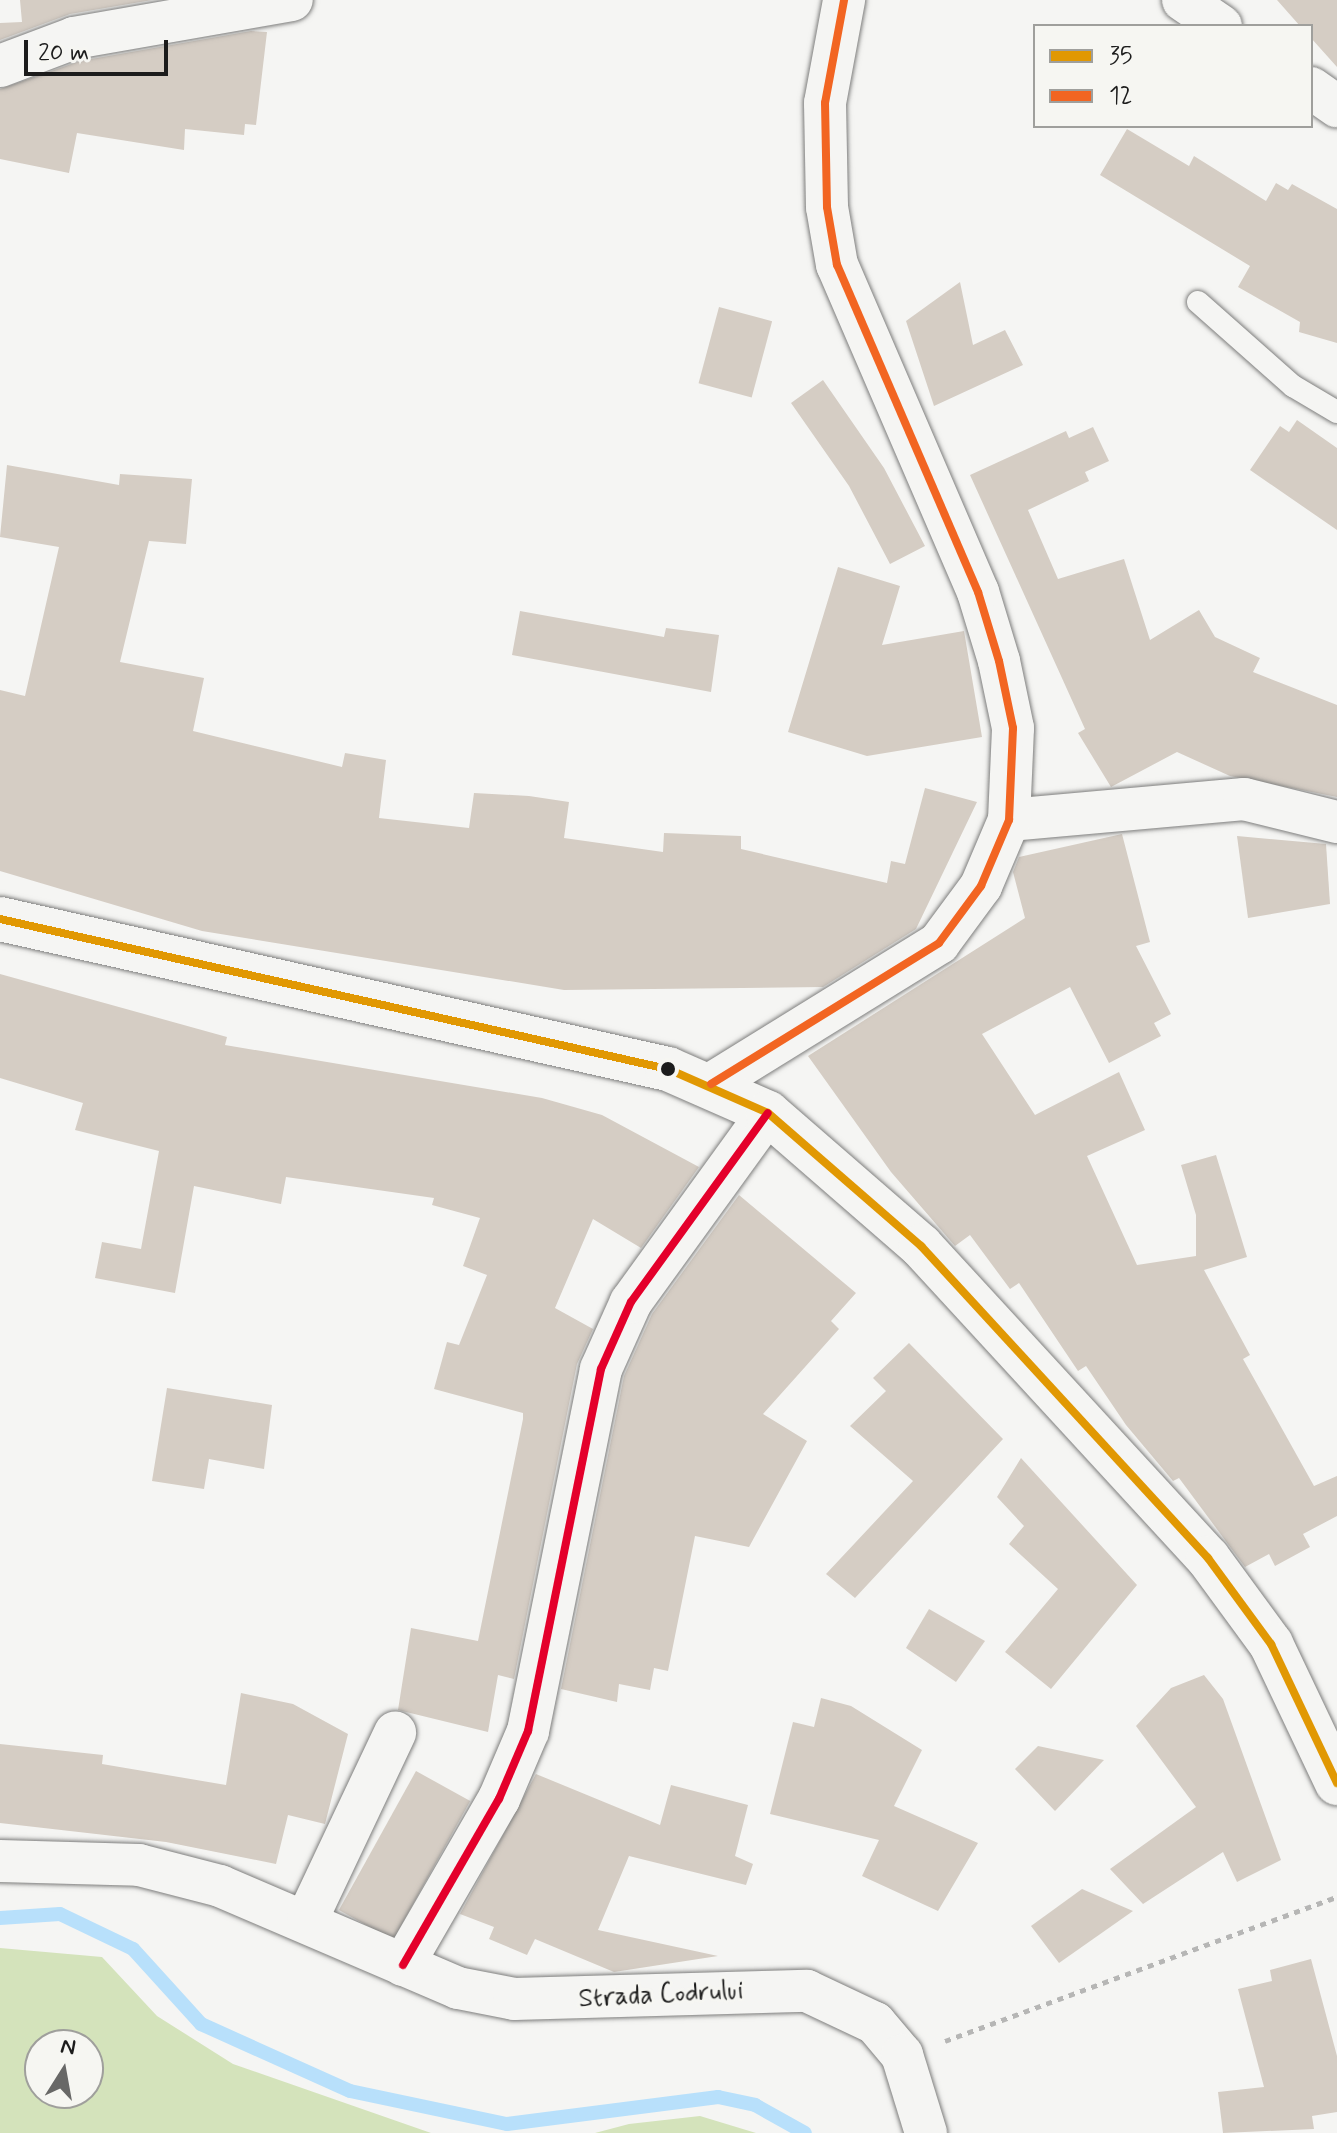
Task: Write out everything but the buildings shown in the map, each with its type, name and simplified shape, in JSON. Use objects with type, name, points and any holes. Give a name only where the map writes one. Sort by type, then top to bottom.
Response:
[{"type":"street","points":[[0,66],[74,38],[292,0]]},
{"type":"street","points":[[711,1084],[939,943],[981,886],[1009,820],[1013,728],[995,647],[837,265],[827,207],[825,103],[844,0]]},
{"type":"street","points":[[1183,0],[1218,24]]},
{"type":"street","points":[[1313,89],[1337,106]]},
{"type":"street","points":[[1009,820],[1244,799],[1337,822]]},
{"type":"street","points":[[0,919],[711,1084],[768,1113],[931,1256],[1208,1558],[1271,1644],[1337,1783]]},
{"type":"street","points":[[403,1965],[499,1799],[528,1731],[601,1369],[631,1302],[768,1113]]},
{"type":"street","points":[[308,1917],[395,1733]]},
{"type":"street","name":"Strada Codrului","points":[[0,1861],[139,1865],[308,1917],[403,1965],[458,1988],[514,1999],[807,1991],[844,2003],[875,2023],[902,2055],[926,2133]]},
{"type":"lane","points":[[1198,302],[1293,386],[1337,412]]},
{"type":"path","points":[[902,2055],[1100,1990],[1337,1897]]},
{"type":"green space","points":[[0,1948],[102,1957],[157,2016],[233,2064],[431,2133],[0,2133]]},
{"type":"green space","points":[[700,2116],[756,2133],[595,2133],[629,2124]]},
{"type":"waterway","points":[[0,1918],[60,1914],[133,1949],[201,2024],[350,2091],[507,2124],[718,2097],[755,2105],[805,2133]]},
{"type":"transit line","name":"12","points":[[711,1084],[939,943],[981,886],[1009,820],[1013,728],[999,661],[978,592],[837,265],[827,207],[825,103],[844,0]]},
{"type":"transit line","name":"35","points":[[0,919],[668,1069],[768,1113],[921,1246],[1208,1558],[1271,1644],[1337,1783]]},
{"type":"transit line","points":[[403,1965],[499,1799],[528,1731],[601,1369],[631,1302],[768,1113]]}]
